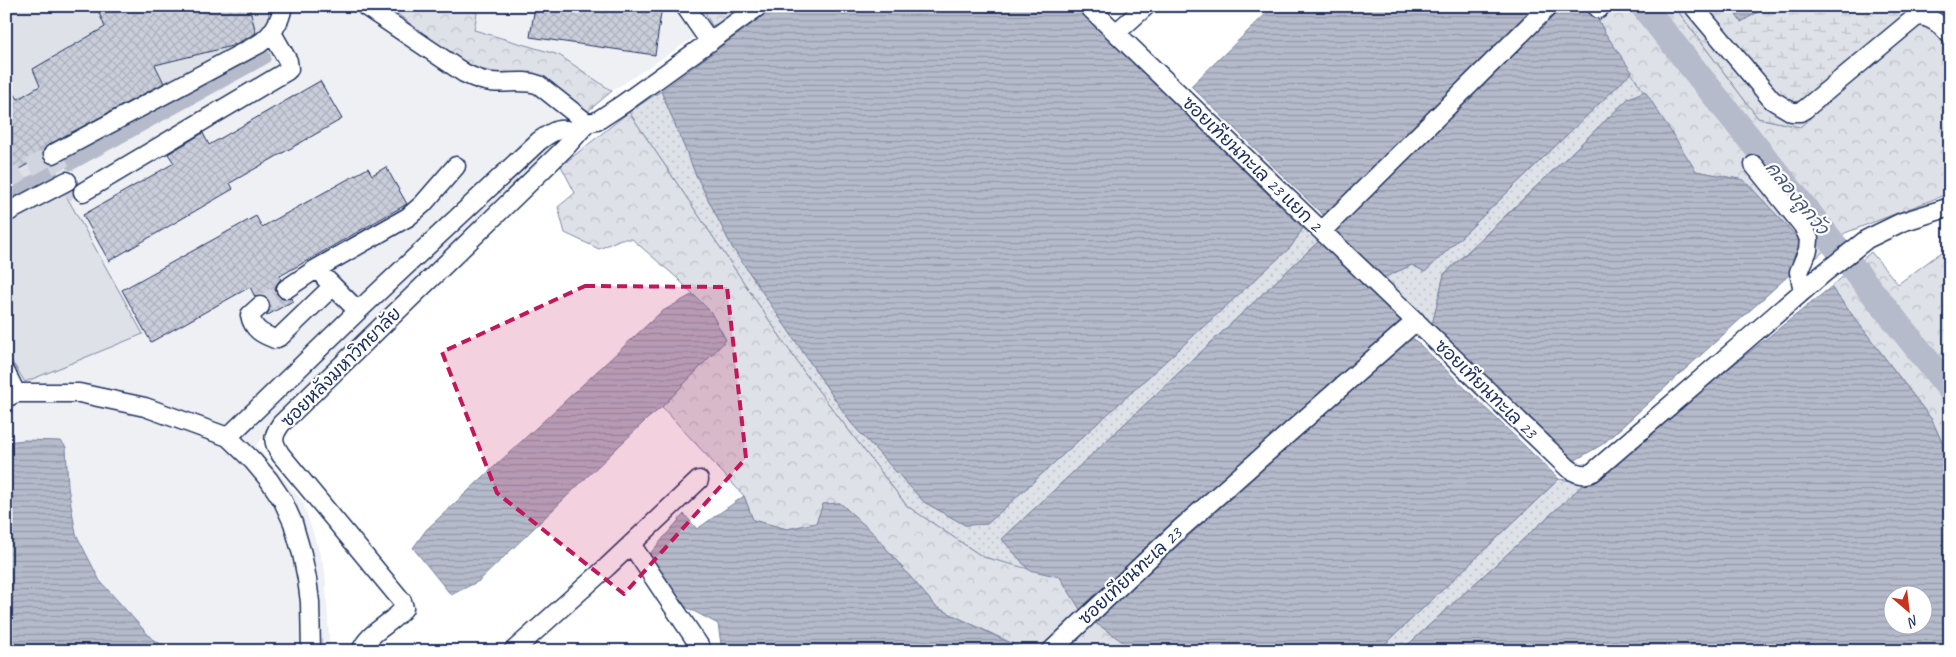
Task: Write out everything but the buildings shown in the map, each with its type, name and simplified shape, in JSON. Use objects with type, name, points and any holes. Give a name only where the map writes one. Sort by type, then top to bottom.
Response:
[{"type":"street","points":[[53,154],[259,44],[272,33],[283,6]]},
{"type":"street","points":[[686,6],[710,42]]},
{"type":"street","points":[[228,438],[358,310],[539,141],[559,130],[587,126],[623,104],[759,6]]},
{"type":"street","name":"ซอยเทียนทะเล 23 แยก 2","points":[[1088,6],[1416,321]]},
{"type":"street","points":[[1116,33],[1146,6]]},
{"type":"street","points":[[1322,231],[1549,6]]},
{"type":"street","points":[[1693,6],[1772,100],[1792,112],[1805,110],[1917,16],[1935,21],[1950,35]]},
{"type":"street","points":[[373,9],[464,73],[491,82],[533,82],[539,85],[587,126]]},
{"type":"street","points":[[83,192],[287,71],[289,69],[288,61],[272,33]]},
{"type":"street","name":"ซอยหลังมหาวิทยาลัย","points":[[360,651],[368,640],[397,617],[404,608],[402,601],[281,455],[274,443],[275,434],[282,424],[587,126]]},
{"type":"street","points":[[1754,165],[1803,226],[1809,239],[1808,250],[1799,272],[1803,291]]},
{"type":"street","points":[[286,289],[316,269],[408,217],[423,204],[456,166]]},
{"type":"street","points":[[6,213],[67,181]]},
{"type":"street","name":"ซอยเทียนทะเล 23","points":[[1051,651],[1180,529],[1416,321],[1568,468],[1574,472],[1588,474],[1608,459],[1824,272],[1867,239],[1902,222],[1950,207]]},
{"type":"street","points":[[316,269],[358,310]]},
{"type":"street","points":[[260,306],[250,315],[252,325],[258,332],[275,339],[281,336],[333,286]]},
{"type":"street","points":[[6,373],[11,395],[79,393],[144,407],[228,438],[269,480],[283,502],[293,523],[307,579],[312,651]]},
{"type":"street","points":[[513,651],[699,480]]},
{"type":"street","points":[[631,544],[704,651]]},
{"type":"highlighted area","points":[[585,286],[727,287],[746,458],[624,594],[497,493],[442,352]]},
{"type":"shaded area","points":[[6,6],[346,6],[485,93],[540,92],[569,128],[256,445],[303,502],[325,570],[330,651],[6,651]]},
{"type":"shaded area","points":[[464,6],[702,6],[712,26],[612,91],[559,55],[474,30]]},
{"type":"green space","points":[[6,6],[269,6],[267,46],[49,165],[143,334],[25,382],[6,352]]},
{"type":"green space","points":[[388,6],[464,6],[477,13],[474,30],[559,55],[612,91],[587,112],[528,73],[485,74],[438,46]]},
{"type":"green space","points":[[702,6],[749,6],[734,17],[712,26]]},
{"type":"green space","points":[[1591,6],[1674,6],[1758,118],[1800,127],[1931,6],[1950,6],[1950,193],[1845,233],[1816,258],[1744,180],[1696,171],[1605,33]]},
{"type":"green space","points":[[1674,6],[1730,6],[1741,22],[1768,6],[1931,6],[1800,127],[1758,118]]},
{"type":"green space","points":[[1632,72],[1645,91],[1629,98],[1444,274],[1432,325],[1383,278],[1412,265],[1425,272]]},
{"type":"green space","points":[[661,91],[696,175],[732,247],[851,423],[924,502],[965,525],[987,524],[1290,247],[1303,228],[1319,241],[1002,539],[1029,570],[983,557],[907,506],[804,372],[629,112]]},
{"type":"green space","points":[[629,112],[804,372],[907,506],[983,557],[1060,577],[1083,614],[1047,651],[1021,651],[1022,648],[936,607],[872,532],[840,503],[823,504],[816,523],[787,529],[753,520],[744,496],[662,407],[726,340],[710,311],[676,277],[632,239],[621,239],[599,249],[565,233],[558,207],[575,193],[561,166]]},
{"type":"green space","points":[[1950,246],[1950,460],[1932,420],[1831,287],[1871,252],[1898,284]]},
{"type":"green space","points":[[1559,479],[1585,483],[1401,651],[1378,651]]},
{"type":"green space","points":[[1093,621],[1131,647],[1132,651],[1067,651]]},
{"type":"water","points":[[776,6],[1075,6],[1303,228],[1291,247],[987,524],[965,525],[924,502],[851,423],[732,247],[696,175],[661,91]]},
{"type":"water","points":[[1274,6],[1544,6],[1323,215],[1191,86]]},
{"type":"water","points":[[1562,6],[1591,6],[1605,33],[1632,72],[1425,272],[1412,265],[1383,278],[1333,231]]},
{"type":"water","points":[[1730,6],[1768,6],[1741,22]]},
{"type":"water","points":[[1645,91],[1696,171],[1744,180],[1801,241],[1789,275],[1603,444],[1572,462],[1432,325],[1444,275],[1629,98]]},
{"type":"water","points":[[1319,241],[1401,321],[1083,614],[1060,577],[1029,570],[1002,539]]},
{"type":"water","points":[[1831,287],[1932,420],[1950,460],[1950,651],[1401,651],[1585,483]]},
{"type":"water","points":[[693,294],[710,311],[726,340],[662,407],[646,420],[479,581],[451,595],[413,548],[426,530],[661,312]]},
{"type":"water","points":[[1412,337],[1559,479],[1378,651],[1132,651],[1130,647],[1093,621]]},
{"type":"water","points":[[25,440],[61,441],[66,447],[68,487],[76,534],[100,581],[152,639],[173,651],[6,651],[6,442]]},
{"type":"water","points":[[744,496],[753,520],[787,529],[816,523],[823,504],[840,503],[872,532],[936,607],[1022,649],[1021,651],[722,651],[718,624],[684,606],[648,556],[684,514],[697,529]]},
{"type":"waterway","name":"คลองลูกวัว","points":[[1643,6],[1950,389]]},
{"type":"waterway","points":[[71,162],[263,57]]},
{"type":"waterway","points":[[6,198],[50,174]]},
{"type":"tunnel","points":[[6,181],[53,154],[73,191],[77,193],[83,192]]},
{"type":"tunnel","points":[[260,306],[286,289]]}]
